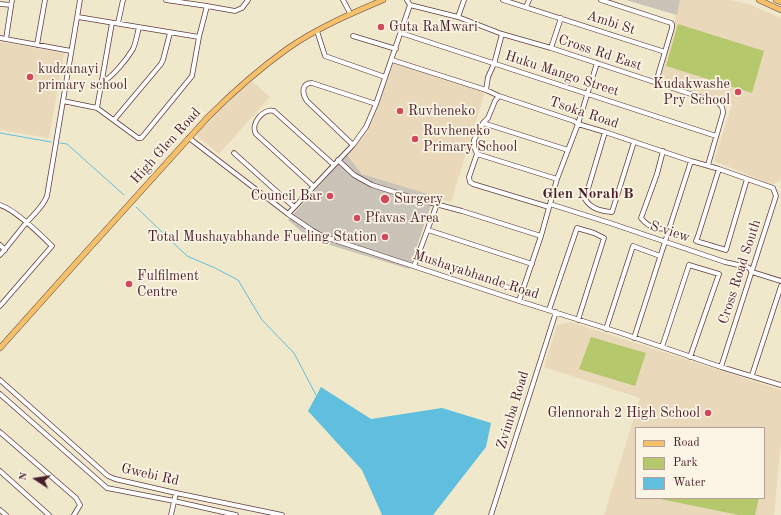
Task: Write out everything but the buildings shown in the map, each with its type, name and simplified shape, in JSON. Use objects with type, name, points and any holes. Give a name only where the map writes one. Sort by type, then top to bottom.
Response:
[{"type":"main road","name":"High Glen Road","points":[[0,348],[219,106],[248,80],[287,49],[317,31],[382,0]]},
{"type":"main road","points":[[758,0],[781,10]]},
{"type":"main road","points":[[776,0],[781,2]]},
{"type":"street","points":[[6,39],[12,0]]},
{"type":"street","points":[[37,45],[45,0]]},
{"type":"street","points":[[0,255],[41,208],[47,196],[80,0]]},
{"type":"street","points":[[118,23],[123,0]]},
{"type":"street","points":[[166,0],[190,2],[235,11],[242,8],[248,0]]},
{"type":"street","points":[[343,0],[350,14]]},
{"type":"street","points":[[288,214],[353,145],[366,126],[376,104],[396,49],[410,5],[408,0]]},
{"type":"street","points":[[458,17],[464,0]]},
{"type":"street","name":"Ambi St","points":[[503,0],[665,52]]},
{"type":"street","points":[[526,7],[529,0]]},
{"type":"street","points":[[601,0],[670,21],[672,28],[656,82]]},
{"type":"street","points":[[0,4],[11,5]]},
{"type":"street","name":"Cross Rd East","points":[[410,5],[458,17],[502,34],[551,48],[656,82],[721,105],[723,108],[723,113],[708,165]]},
{"type":"street","points":[[63,101],[97,108],[138,138],[141,138],[192,76],[207,6]]},
{"type":"street","points":[[78,17],[199,38]]},
{"type":"street","points":[[551,48],[561,18]]},
{"type":"street","points":[[97,108],[112,23]]},
{"type":"street","points":[[102,82],[110,77],[129,55],[136,40],[139,27]]},
{"type":"street","points":[[317,31],[325,56],[385,77]]},
{"type":"street","points":[[114,120],[161,64],[170,33]]},
{"type":"street","name":"Huku Mango Street","points":[[401,33],[716,136]]},
{"type":"street","points":[[486,90],[488,77],[494,64],[502,34]]},
{"type":"street","points":[[353,36],[396,49]]},
{"type":"street","points":[[0,38],[71,51]]},
{"type":"street","name":"Tsoka Road","points":[[392,60],[486,90],[499,96],[574,121],[578,124],[769,186]]},
{"type":"street","points":[[519,301],[597,63]]},
{"type":"street","points":[[353,145],[307,102],[304,98],[304,88],[309,83],[312,83],[376,104]]},
{"type":"street","points":[[499,96],[495,101],[488,118],[483,123],[474,140],[474,147],[477,154],[558,179]]},
{"type":"street","points":[[313,186],[256,134],[254,126],[263,114],[269,110],[274,111],[334,165]]},
{"type":"street","points":[[483,123],[568,150]]},
{"type":"street","points":[[606,132],[585,199],[593,208],[612,212],[634,142]]},
{"type":"street","name":"Mushayabhande Road","points":[[189,138],[288,214],[322,236],[606,328],[690,357],[780,385]]},
{"type":"street","points":[[663,151],[641,218],[647,225],[653,228],[670,229]]},
{"type":"street","points":[[234,153],[294,207]]},
{"type":"street","name":"S view","points":[[477,154],[469,177],[470,182],[473,184],[610,223],[725,262],[747,267],[752,272],[781,281]]},
{"type":"street","points":[[338,160],[354,175],[372,185],[541,236]]},
{"type":"street","points":[[634,338],[691,161]]},
{"type":"street","points":[[719,169],[696,241],[726,250],[747,178]]},
{"type":"street","name":"Cross Road South","points":[[721,367],[776,196],[773,188],[769,186]]},
{"type":"street","points":[[414,266],[437,204]]},
{"type":"street","points":[[0,205],[10,209],[52,246],[0,306]]},
{"type":"street","points":[[549,310],[577,228],[594,233],[604,238],[578,320]]},
{"type":"street","points":[[428,230],[532,264]]},
{"type":"street","points":[[0,245],[5,250]]},
{"type":"street","points":[[606,328],[633,246],[660,256]]},
{"type":"street","points":[[417,257],[522,292]]},
{"type":"street","points":[[662,347],[689,265],[719,274],[690,357]]},
{"type":"street","points":[[752,376],[781,286]]},
{"type":"street","name":"Zvimba Road","points":[[491,515],[556,312]]},
{"type":"street","points":[[780,385],[781,379]]},
{"type":"street","name":"Gwebi Rd","points":[[0,380],[108,476],[282,515]]},
{"type":"street","points":[[0,394],[107,488],[236,515]]},
{"type":"street","points":[[0,432],[76,498],[80,505],[74,515]]},
{"type":"street","points":[[0,471],[49,515]]},
{"type":"street","points":[[171,515],[176,492]]},
{"type":"street","points":[[0,510],[6,515]]},
{"type":"shaded area","points":[[626,0],[680,0],[677,15]]},
{"type":"shaded area","name":"Kudakwashe Pry School","points":[[680,0],[731,0],[751,5],[781,18],[781,180],[772,185],[714,161],[732,104],[660,80]]},
{"type":"shaded area","name":"kudzanayi primary school","points":[[0,42],[64,53],[49,138],[0,130]]},
{"type":"shaded area","name":"Ruvheneko Primary School","points":[[394,62],[485,92],[451,202],[362,174],[347,155],[371,123]]},
{"type":"shaded area","points":[[252,81],[270,97],[219,154],[196,135],[214,113]]},
{"type":"shaded area","points":[[347,155],[362,174],[434,196],[409,269],[310,239],[288,220]]},
{"type":"shaded area","name":"Glennorah 2 High School","points":[[570,322],[781,390],[781,442],[774,515],[604,515],[640,398],[544,367],[557,325]]},
{"type":"green space","points":[[678,24],[764,51],[752,93],[666,66]]},
{"type":"green space","points":[[591,337],[646,353],[635,386],[579,369]]},
{"type":"green space","points":[[660,499],[759,499],[755,515],[739,515]]},
{"type":"water","points":[[321,387],[371,419],[442,408],[491,423],[486,447],[433,515],[382,515],[362,470],[308,411]]},
{"type":"waterway","points":[[0,133],[51,142]]},
{"type":"waterway","points":[[60,143],[67,144],[124,195]]},
{"type":"waterway","points":[[136,207],[187,256],[238,280],[262,320],[294,353],[316,395]]},
{"type":"place","name":"Guta RaMwari","points":[[381,27]]},
{"type":"place","name":"kudzanayi primary school","points":[[30,77]]},
{"type":"place","name":"Kudakwashe Pry School","points":[[738,92]]},
{"type":"place","name":"Ruvheneko","points":[[400,111]]},
{"type":"place","name":"Ruvheneko Primary School","points":[[415,139]]},
{"type":"place","name":"Council Bar","points":[[330,196]]},
{"type":"place","name":"Surgery","points":[[385,199]]},
{"type":"place","name":"Pfavas Area","points":[[357,218]]},
{"type":"place","name":"Total Mushayabhande Fueling Station","points":[[385,237]]},
{"type":"place","name":"Fulfilment Centre","points":[[129,284]]},
{"type":"place","name":"Glennorah 2 High School","points":[[708,413]]},
{"type":"district","name":"Glen Norah B","points":[[588,194]]}]
